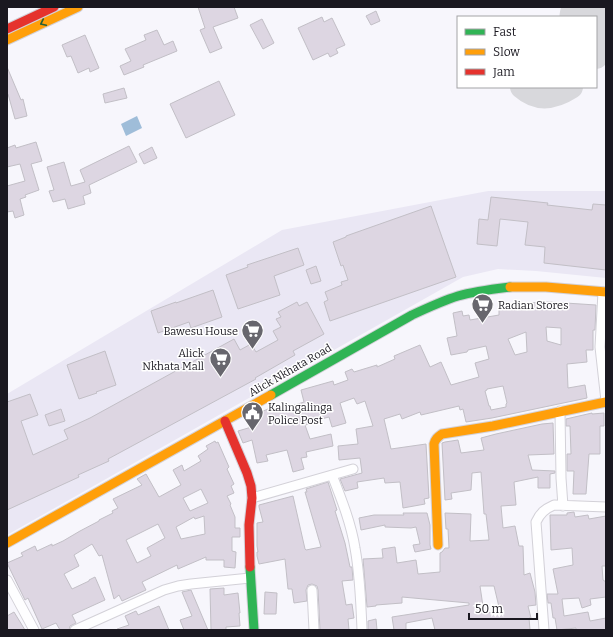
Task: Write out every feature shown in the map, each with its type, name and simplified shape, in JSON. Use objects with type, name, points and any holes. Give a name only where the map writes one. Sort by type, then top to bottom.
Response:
[{"type":"main road","points":[[7,29],[54,7]]},
{"type":"main road","points":[[7,40],[78,7]]},
{"type":"main road","name":"Alick Nkhata Road","points":[[7,543],[412,315],[448,299],[475,292],[510,287],[546,287],[604,292]]},
{"type":"main road","points":[[438,546],[434,444],[435,439],[438,436],[606,402]]},
{"type":"main road","points":[[226,421],[251,486],[252,498],[249,525],[250,578],[254,630]]},
{"type":"street","points":[[604,292],[600,347],[606,402]]},
{"type":"street","points":[[560,411],[563,506]]},
{"type":"street","points":[[252,498],[353,469]]},
{"type":"street","points":[[332,475],[343,504],[355,547],[359,577],[362,630]]},
{"type":"street","points":[[544,630],[536,522],[542,512],[554,505],[606,507]]},
{"type":"street","points":[[75,630],[164,590],[178,586],[250,578]]},
{"type":"street","points":[[7,580],[34,630]]},
{"type":"street","points":[[312,590],[314,630]]},
{"type":"shaded area","points":[[488,191],[606,191],[606,278],[498,269],[463,277],[7,535],[7,394],[282,230]]},
{"type":"water","points":[[137,116],[142,128],[126,136],[121,124]]},
{"type":"building","points":[[198,7],[234,7],[238,18],[213,27],[222,48],[210,53],[200,30],[205,28]]},
{"type":"building","points":[[376,11],[380,21],[371,25],[366,16]]},
{"type":"building","points":[[322,17],[324,22],[332,18],[345,45],[336,49],[338,53],[330,57],[328,53],[313,60],[298,28]]},
{"type":"building","points":[[262,19],[274,43],[263,49],[250,25]]},
{"type":"building","points":[[157,30],[164,45],[173,41],[177,51],[143,65],[144,67],[124,75],[120,66],[131,61],[125,49],[146,40],[144,35]]},
{"type":"building","points":[[85,35],[99,68],[90,72],[89,68],[78,73],[71,56],[67,57],[62,45]]},
{"type":"building","points":[[7,67],[21,100],[23,99],[27,116],[15,119],[7,94]]},
{"type":"building","points":[[219,81],[235,115],[186,138],[170,104]]},
{"type":"building","points":[[124,88],[127,98],[105,103],[103,94]]},
{"type":"building","points":[[36,142],[42,161],[31,164],[39,190],[25,195],[26,197],[20,199],[24,215],[15,218],[13,211],[7,212],[7,186],[25,181],[20,164],[7,167],[7,148],[15,145],[16,148]]},
{"type":"building","points":[[129,146],[137,162],[89,185],[91,193],[83,196],[85,204],[68,209],[65,199],[53,202],[49,191],[54,190],[47,167],[64,162],[71,186],[85,182],[80,170]]},
{"type":"building","points":[[152,147],[157,158],[144,164],[139,154]]},
{"type":"building","points":[[491,197],[548,203],[547,205],[592,210],[593,204],[606,205],[606,270],[544,263],[545,247],[525,245],[528,222],[500,219],[497,246],[477,244],[479,219],[488,220]]},
{"type":"building","points":[[431,206],[456,277],[330,321],[324,302],[328,300],[325,292],[342,285],[341,282],[348,280],[343,265],[341,266],[333,242]]},
{"type":"building","points":[[298,248],[304,265],[274,276],[280,295],[238,309],[226,275],[248,267],[247,265]]},
{"type":"building","points":[[316,266],[321,281],[311,284],[306,270]]},
{"type":"building","points":[[213,290],[222,317],[191,328],[189,322],[158,333],[151,311]]},
{"type":"building","points":[[297,302],[299,306],[307,302],[324,334],[293,351],[295,355],[255,378],[256,379],[108,459],[109,461],[78,475],[79,477],[7,510],[7,402],[30,394],[38,415],[21,421],[33,455],[68,439],[64,430],[90,418],[234,339],[240,350],[251,344],[256,352],[278,340],[273,331],[281,327],[276,319],[281,317],[278,312]]},
{"type":"building","points":[[550,302],[596,305],[595,330],[593,330],[593,350],[586,350],[587,362],[567,364],[568,388],[585,385],[587,398],[466,422],[463,409],[460,410],[459,406],[421,415],[420,412],[402,419],[400,414],[384,419],[391,449],[426,444],[429,498],[424,499],[425,504],[403,508],[400,482],[385,483],[384,478],[357,482],[358,488],[345,491],[340,479],[362,473],[360,458],[339,460],[338,446],[358,444],[356,429],[373,426],[365,401],[357,404],[354,398],[340,403],[346,423],[332,427],[329,417],[309,422],[310,424],[305,425],[310,439],[331,434],[333,446],[306,452],[307,457],[301,458],[304,469],[293,472],[287,450],[266,455],[268,461],[257,463],[252,440],[243,443],[238,431],[255,426],[252,416],[271,408],[273,412],[304,402],[301,390],[333,381],[334,385],[348,380],[345,372],[352,369],[354,372],[377,365],[377,367],[395,359],[394,356],[420,345],[430,367],[441,362],[451,385],[479,377],[475,363],[489,359],[486,346],[451,355],[447,338],[457,336],[453,313],[462,311],[463,316],[469,315],[470,320],[499,315],[499,307],[525,306],[525,303]],"holes":[[[546,327],[561,328],[561,345],[547,341]],[[526,332],[527,352],[515,355],[508,339]],[[503,386],[507,403],[506,407],[491,410],[485,391],[487,389]]]},
{"type":"building","points":[[105,351],[116,385],[79,399],[67,365]]},
{"type":"building","points":[[61,409],[65,421],[49,426],[45,415]]},
{"type":"building","points":[[592,413],[604,413],[604,426],[600,426],[600,454],[589,454],[586,494],[573,494],[574,471],[567,471],[567,454],[571,454],[570,426],[566,426],[566,419]]},
{"type":"building","points":[[553,423],[554,454],[528,455],[532,470],[555,471],[555,473],[550,474],[550,488],[538,488],[538,477],[514,482],[516,505],[501,506],[503,528],[515,526],[519,546],[523,546],[524,575],[530,573],[535,592],[536,605],[528,606],[531,618],[529,618],[530,630],[435,630],[432,618],[406,623],[406,630],[394,630],[392,617],[469,605],[469,603],[402,597],[402,603],[367,607],[363,559],[383,558],[382,549],[395,547],[397,563],[416,560],[418,574],[440,572],[440,553],[445,548],[449,548],[445,513],[471,514],[470,541],[489,540],[486,514],[484,514],[481,472],[472,473],[471,490],[451,493],[452,499],[445,500],[442,443],[458,440],[461,453],[484,450],[481,438],[542,424]],"holes":[[[480,586],[494,586],[499,607],[497,607],[498,612],[484,613]]]},
{"type":"building","points":[[215,441],[216,443],[218,442],[229,467],[227,469],[234,484],[231,486],[234,493],[227,496],[235,517],[235,528],[240,528],[240,537],[232,537],[232,551],[236,552],[235,568],[224,567],[224,560],[206,560],[206,557],[178,569],[177,565],[142,582],[146,590],[122,601],[119,595],[114,599],[102,555],[99,556],[92,544],[74,555],[79,566],[64,574],[72,589],[95,577],[105,600],[72,615],[76,623],[70,626],[69,630],[60,630],[56,623],[42,629],[28,598],[25,600],[7,563],[23,556],[21,553],[35,546],[37,551],[63,541],[113,513],[112,511],[118,508],[113,499],[142,485],[137,479],[146,474],[159,497],[181,485],[173,470],[182,465],[184,471],[201,461],[198,456],[208,449],[206,446]],"holes":[[[201,489],[208,503],[190,511],[183,498]],[[204,516],[205,534],[181,539],[176,527],[194,517],[195,519]],[[158,524],[165,538],[147,548],[151,556],[137,563],[126,540]]]},
{"type":"building","points":[[328,482],[337,510],[335,511],[345,543],[350,567],[352,567],[353,580],[342,581],[346,605],[352,604],[354,618],[348,619],[349,630],[320,630],[317,586],[312,584],[308,585],[306,590],[307,601],[294,603],[292,589],[288,589],[285,559],[259,564],[257,556],[257,523],[263,522],[259,505],[293,496],[305,549],[321,547],[305,492],[307,492],[306,489]]},
{"type":"building","points":[[574,512],[575,517],[588,515],[589,519],[606,516],[606,566],[602,566],[603,580],[606,582],[606,597],[590,599],[591,605],[582,608],[579,598],[562,599],[564,616],[588,612],[590,621],[606,618],[606,630],[576,630],[576,628],[557,630],[555,618],[553,618],[551,603],[548,603],[547,594],[558,594],[553,569],[573,565],[572,548],[551,550],[550,515],[567,515],[567,513]]},
{"type":"building","points":[[403,513],[427,513],[430,525],[431,549],[415,552],[413,545],[420,544],[416,527],[385,527],[385,525],[361,530],[359,518],[374,515],[404,515]]},
{"type":"building","points":[[224,588],[224,595],[238,593],[240,626],[226,627],[226,630],[211,630],[210,589]]},
{"type":"building","points":[[191,590],[208,630],[184,630],[180,620],[192,616],[182,592]]},
{"type":"building","points":[[265,592],[277,593],[276,614],[264,614]]},
{"type":"building","points":[[159,606],[169,630],[117,630],[129,625],[125,616],[136,611],[138,615]]},
{"type":"building","points":[[14,612],[25,630],[7,630],[7,616]]},
{"type":"building","points":[[376,619],[377,630],[368,630],[368,621]]},
{"type":"taxiway","points":[[597,55],[606,40]]},
{"type":"taxiway","points":[[524,88],[540,96],[552,96],[570,88]]},
{"type":"runway","points":[[592,16],[606,7]]},
{"type":"traffic: fast","points":[[271,395],[423,310],[464,294],[510,287]]},
{"type":"traffic: fast","points":[[250,567],[254,630]]},
{"type":"traffic: slow","points":[[7,40],[78,7]]},
{"type":"traffic: slow","points":[[510,287],[546,287],[606,292]]},
{"type":"traffic: slow","points":[[7,543],[271,395]]},
{"type":"traffic: slow","points":[[438,545],[434,444],[438,437],[442,434],[493,426],[606,402]]},
{"type":"traffic: jam","points":[[7,29],[54,7]]},
{"type":"traffic: jam","points":[[225,421],[251,486],[252,498],[249,525],[250,567]]},
{"type":"place","name":"Radian Stores","points":[[482,324]]},
{"type":"place","name":"Bawesu House","points":[[253,350]]},
{"type":"place","name":"Alick Nkhata Mall","points":[[220,378]]},
{"type":"place","name":"Kalingalinga Police Post","points":[[252,432]]}]
